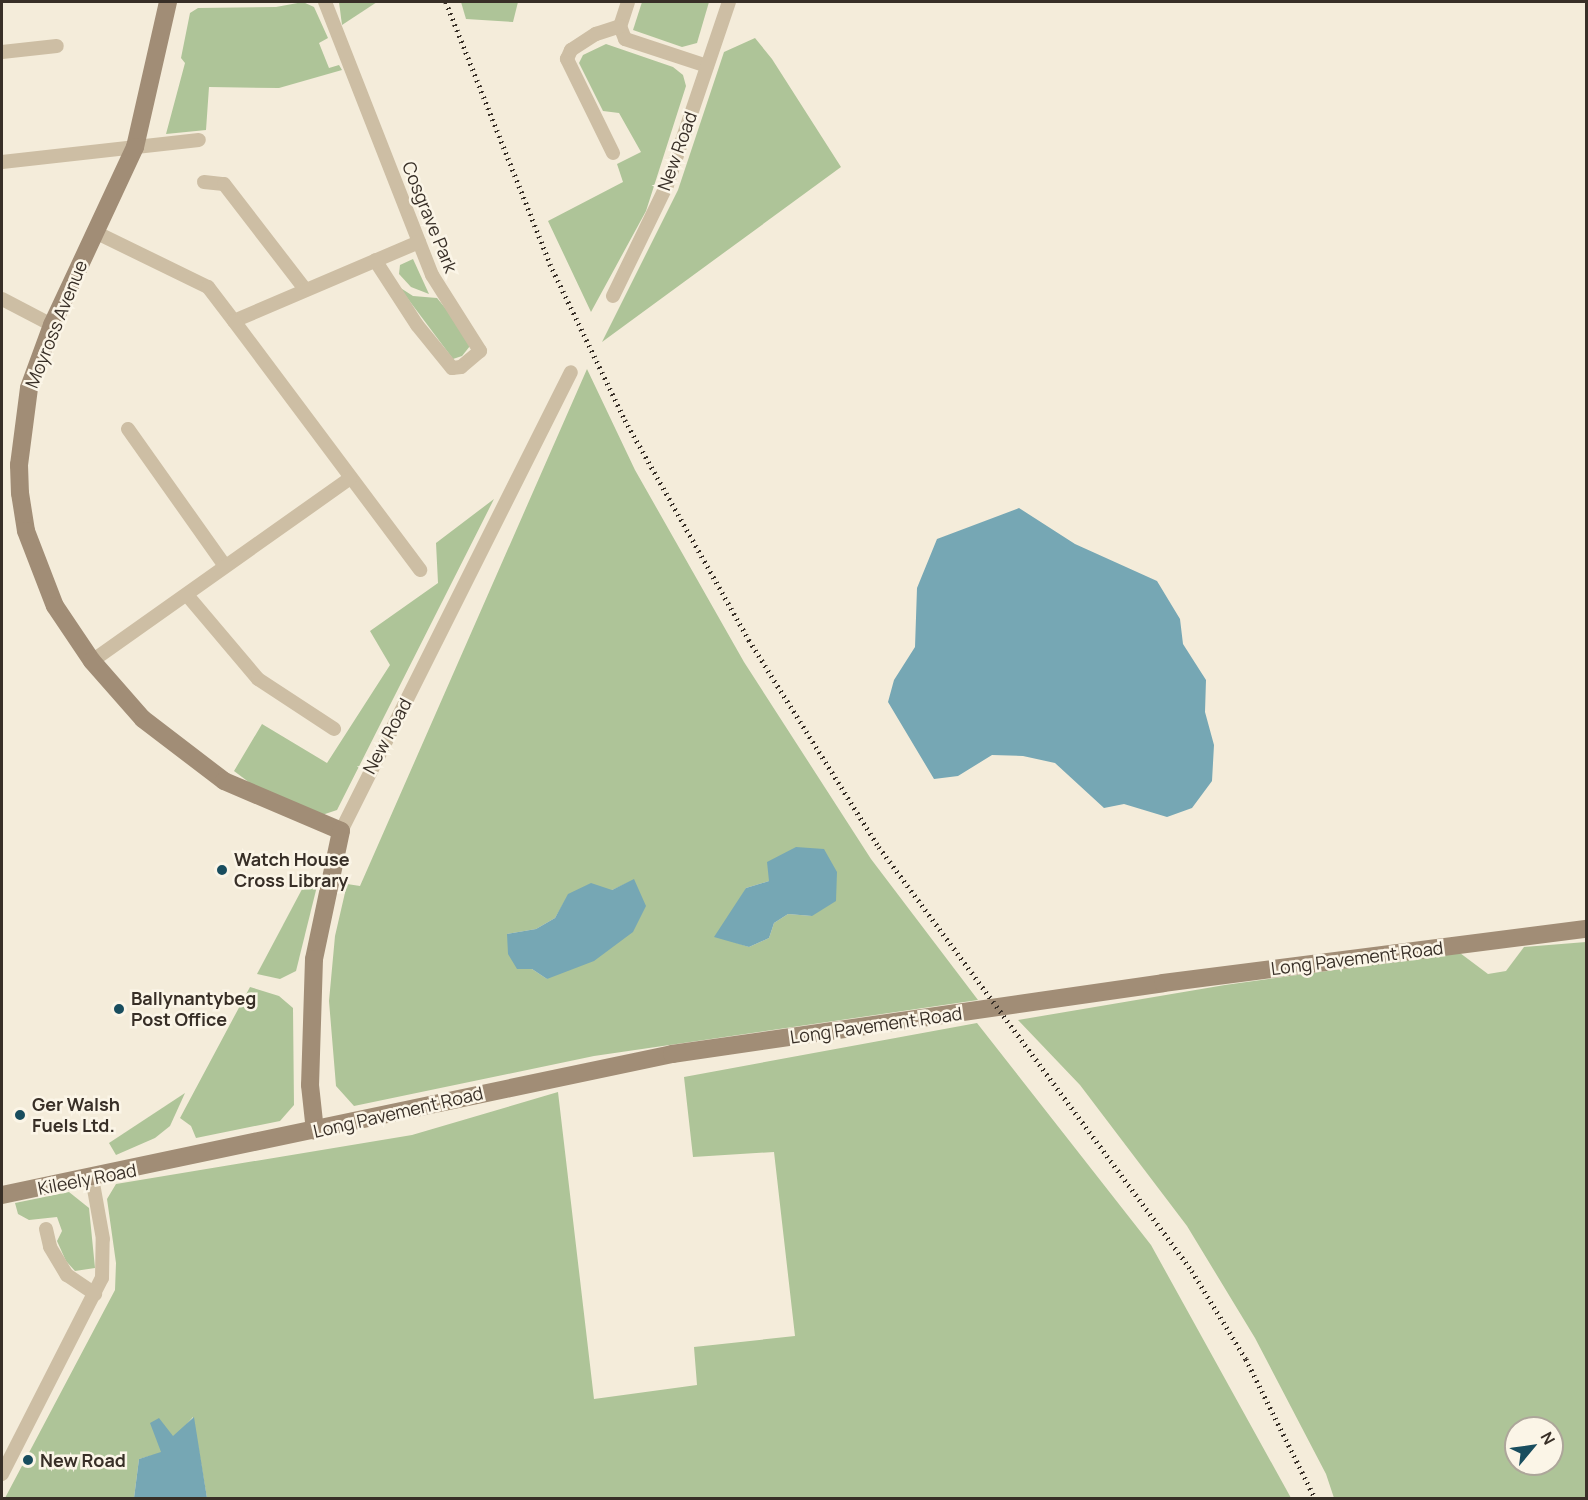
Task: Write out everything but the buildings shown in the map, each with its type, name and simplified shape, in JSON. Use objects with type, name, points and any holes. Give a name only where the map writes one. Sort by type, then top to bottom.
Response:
[{"type":"main road","name":"Moyross Avenue","points":[[168,2],[135,147],[52,325],[29,388],[19,465],[20,493],[26,531],[55,606],[92,661],[143,719],[224,781],[341,831]]},
{"type":"main road","name":"New Road","points":[[315,1131],[310,1069],[314,959],[341,831]]},
{"type":"main road","name":"Long Pavement Road","points":[[172,1161],[672,1054],[1162,983],[1587,929]]},
{"type":"main road","name":"Kileely Road","points":[[2,1196],[172,1161]]},
{"type":"street","name":"Cosgrave Park","points":[[325,2],[419,242],[442,293],[478,343],[480,351],[461,367],[452,368],[417,325],[375,260]]},
{"type":"street","points":[[628,2],[620,26],[625,39],[707,66]]},
{"type":"street","name":"New Road","points":[[613,296],[667,185],[729,2]]},
{"type":"street","points":[[613,153],[567,58],[571,50],[596,34],[620,26]]},
{"type":"street","points":[[2,52],[57,46]]},
{"type":"street","points":[[2,162],[199,140]]},
{"type":"street","points":[[204,182],[224,184],[304,288]]},
{"type":"street","points":[[95,232],[208,287],[420,570]]},
{"type":"street","points":[[234,321],[304,288],[419,242]]},
{"type":"street","points":[[2,299],[52,325]]},
{"type":"street","name":"New Road","points":[[341,831],[571,372]]},
{"type":"street","points":[[128,429],[225,566]]},
{"type":"street","points":[[92,661],[350,478]]},
{"type":"street","points":[[187,595],[258,679],[334,729]]},
{"type":"street","points":[[2,1474],[94,1294],[104,1259],[92,1178]]},
{"type":"street","points":[[46,1229],[50,1247],[66,1275],[94,1294]]},
{"type":"green space","points":[[303,2],[314,7],[328,38],[319,43],[329,68],[339,65],[342,70],[279,88],[209,87],[206,130],[166,134],[185,63],[181,58],[190,13],[198,8],[276,7]]},
{"type":"green space","points":[[339,2],[377,2],[342,25]]},
{"type":"green space","points":[[461,2],[518,2],[513,22],[466,19]]},
{"type":"green space","points":[[642,2],[709,2],[697,43],[682,47],[633,30]]},
{"type":"green space","points":[[755,38],[772,59],[841,167],[602,342],[678,190],[724,52]]},
{"type":"green space","points":[[606,44],[673,67],[683,75],[686,86],[646,211],[591,312],[548,221],[623,182],[617,164],[641,152],[619,113],[603,111],[579,63],[583,55]]},
{"type":"green space","points":[[413,259],[429,294],[411,287],[399,274],[400,265]]},
{"type":"green space","points":[[399,287],[413,296],[437,298],[470,346],[462,356],[453,359]]},
{"type":"green space","points":[[587,369],[635,470],[744,662],[871,859],[978,1000],[594,1056],[354,1106],[336,1086],[329,1001],[335,936],[347,884],[360,886]],"holes":[[[634,880],[547,979],[532,969],[507,934],[536,929],[555,918],[569,894],[612,890]],[[769,881],[812,916],[788,914],[774,923],[769,938],[749,947],[734,942],[746,888]]]},
{"type":"green space","points":[[494,499],[337,810],[319,816],[258,789],[234,771],[262,724],[327,763],[390,665],[370,631],[438,583],[436,543]]},
{"type":"green space","points":[[309,876],[319,878],[296,971],[280,979],[257,974]]},
{"type":"green space","points":[[1586,942],[1586,1498],[1334,1498],[1326,1474],[1255,1338],[1187,1226],[1080,1085],[1018,1020],[1225,985],[1460,953],[1488,974],[1506,971],[1524,947]]},
{"type":"green space","points":[[250,987],[279,996],[293,1008],[294,1105],[280,1121],[196,1138],[191,1126],[180,1118]]},
{"type":"green space","points":[[977,1023],[1151,1245],[1291,1498],[207,1498],[193,1417],[161,1453],[139,1459],[134,1498],[5,1498],[115,1290],[116,1263],[107,1199],[116,1184],[412,1135],[558,1092],[594,1399],[697,1385],[694,1347],[795,1336],[774,1152],[693,1157],[684,1077]]},
{"type":"green space","points":[[185,1093],[170,1126],[155,1138],[116,1155],[109,1143]]},
{"type":"green space","points":[[69,1192],[89,1208],[95,1268],[75,1271],[66,1261],[57,1241],[62,1231],[57,1217],[29,1220],[18,1214],[15,1203]]},
{"type":"water","points":[[1019,508],[1075,544],[1157,581],[1180,619],[1183,644],[1206,680],[1205,712],[1214,745],[1212,781],[1192,808],[1167,817],[1124,804],[1104,808],[1055,763],[1023,756],[992,755],[958,776],[934,779],[888,702],[894,680],[915,647],[917,588],[937,539]]},
{"type":"water","points":[[796,847],[824,849],[837,872],[836,901],[812,916],[788,914],[774,923],[769,938],[749,947],[714,937],[746,888],[769,881],[767,862]]},
{"type":"water","points":[[634,879],[646,906],[633,932],[594,961],[547,979],[532,969],[517,969],[508,954],[507,934],[536,929],[555,918],[568,894],[591,883],[612,890]]},
{"type":"water","points":[[194,1417],[207,1498],[134,1498],[139,1459],[161,1452],[150,1423],[159,1418],[173,1436]]},
{"type":"railway","points":[[446,2],[550,264],[625,420],[749,640],[879,847],[1192,1271],[1246,1359],[1315,1498]]},
{"type":"place","name":"Watch House Cross Library","points":[[222,870]]},
{"type":"place","name":"Ballynantybeg Post Office","points":[[119,1009]]},
{"type":"place","name":"Ger Walsh Fuels Ltd.","points":[[20,1115]]},
{"type":"place","name":"New Road","points":[[28,1460]]}]
